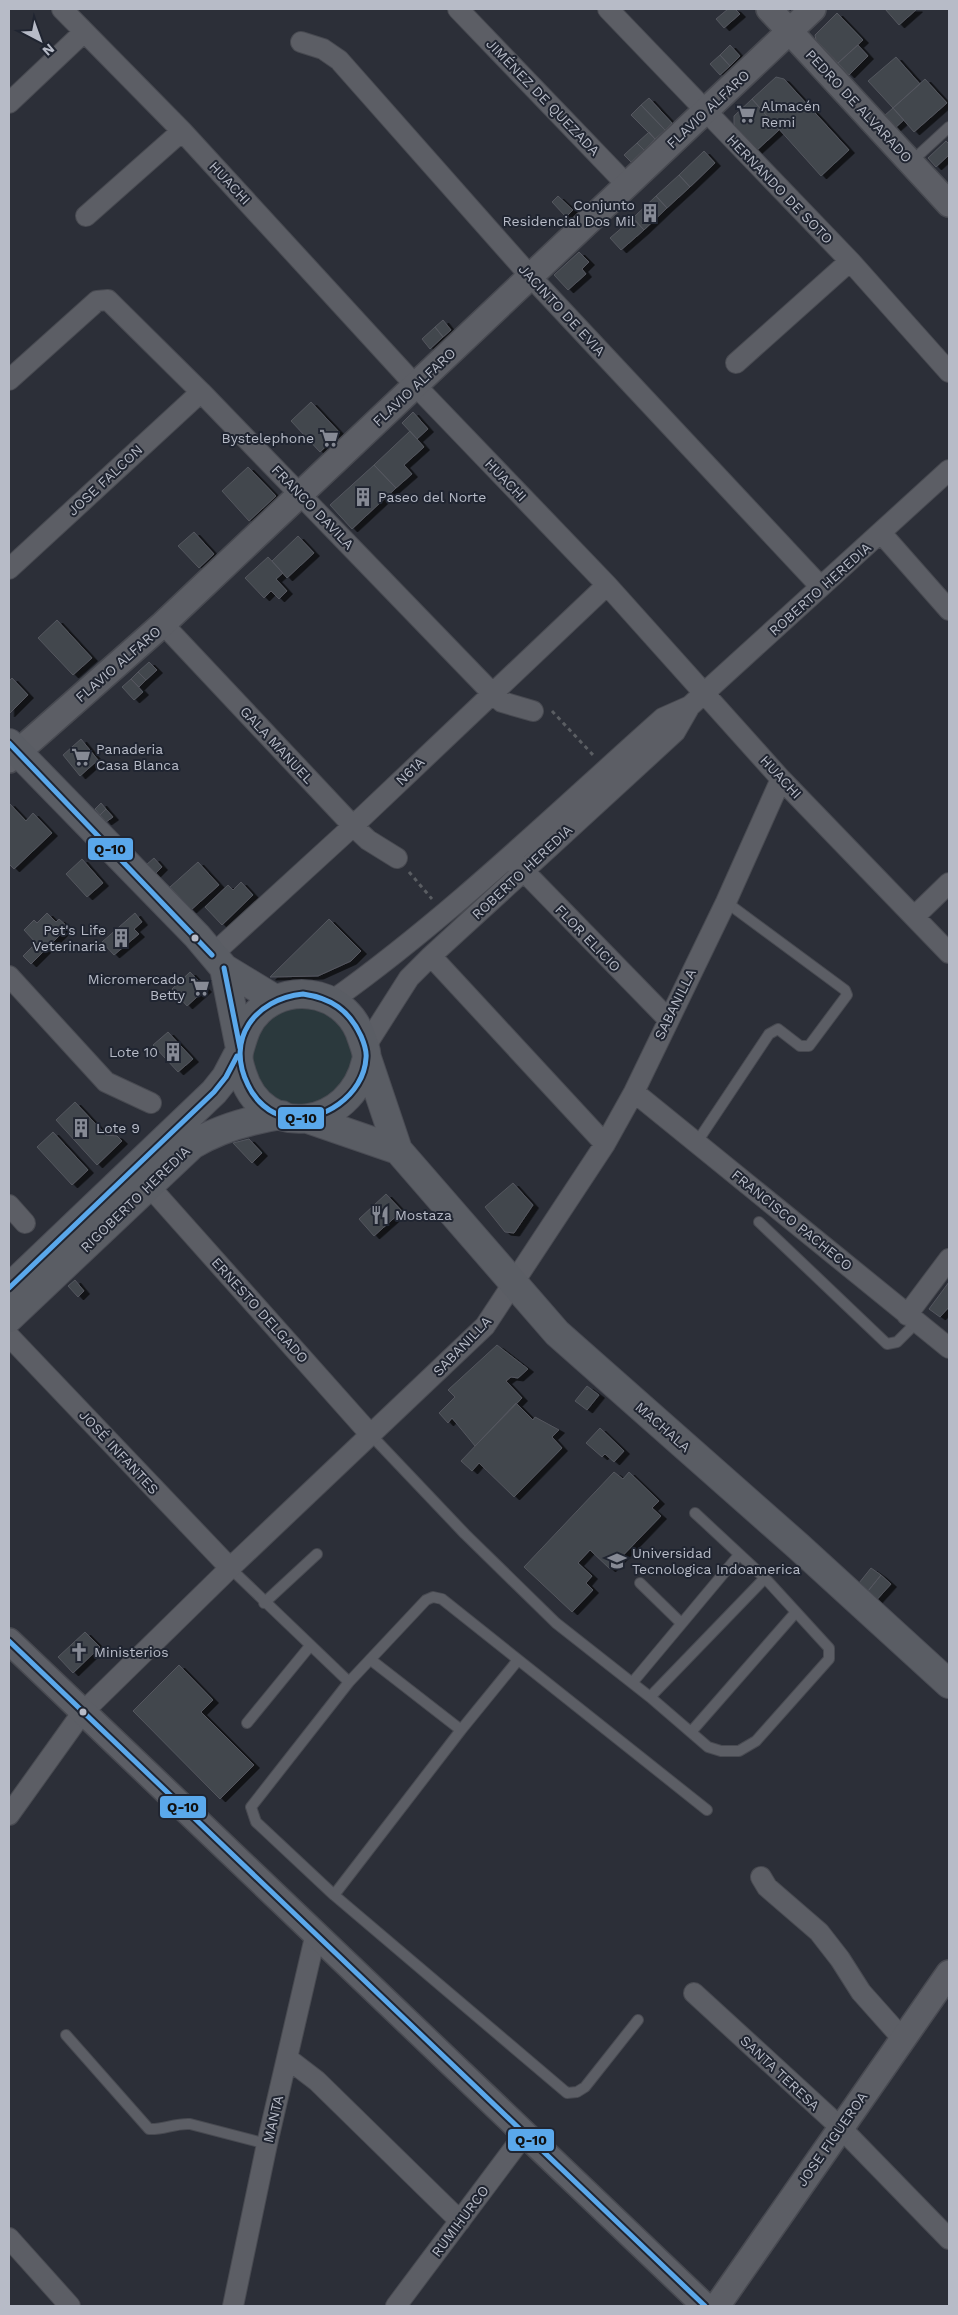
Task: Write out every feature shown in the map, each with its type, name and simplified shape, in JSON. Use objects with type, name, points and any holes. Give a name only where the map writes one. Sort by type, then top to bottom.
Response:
[{"type":"main road","points":[[12,751],[218,962],[275,999]]},
{"type":"main road","points":[[218,962],[245,1082],[254,1097],[267,1108],[295,1117]]},
{"type":"main road","name":"RIGOBERTO HEREDIA","points":[[9,1288],[214,1092],[226,1077],[239,1052],[246,1028],[254,1017],[275,999],[300,994],[314,994],[333,1000],[348,1012],[359,1028],[366,1052],[358,1085],[346,1102],[328,1113],[250,1120],[205,1137],[192,1145],[9,1318]]},
{"type":"main road","name":"MACHALA","points":[[366,1052],[398,1150],[557,1333],[798,1546],[949,1684]]},
{"type":"main road","name":"MACHALA","points":[[295,1117],[398,1150]]},
{"type":"street","name":"HUACHI","points":[[62,9],[182,131],[416,386],[607,585],[781,778],[949,952]]},
{"type":"street","name":"JIMÉNEZ DE QUEZADA","points":[[458,9],[627,185]]},
{"type":"street","name":"HERNANDO DE SOTO","points":[[608,9],[850,261],[949,372]]},
{"type":"street","name":"PEDRO DE ALVARADO","points":[[769,9],[949,204]]},
{"type":"street","name":"FLAVIO ALFARO","points":[[12,751],[163,624],[813,9]]},
{"type":"street","points":[[9,103],[84,32]]},
{"type":"street","name":"JACINTO DE EVIA","points":[[301,42],[323,49],[339,60],[531,277],[820,586]]},
{"type":"street","points":[[86,216],[182,131]]},
{"type":"street","points":[[736,363],[850,261]]},
{"type":"street","name":"FRANCO DAVILA","points":[[9,380],[97,301],[104,299],[111,302],[301,494],[492,693],[502,702],[533,711]]},
{"type":"street","name":"JOSE FALCON","points":[[9,569],[201,392]]},
{"type":"street","name":"ROBERTO HEREDIA","points":[[366,1052],[409,978],[606,769],[663,718],[690,706],[705,693],[820,586],[882,534],[949,470]]},
{"type":"street","points":[[882,534],[949,610]]},
{"type":"street","name":"N61A","points":[[218,962],[353,826],[607,585]]},
{"type":"street","name":"GALA MANUEL","points":[[163,624],[353,826],[368,840],[397,858]]},
{"type":"street","name":"ROBERTO HEREDIA","points":[[333,1000],[391,957],[444,913],[516,864],[676,732],[690,706]]},
{"type":"street","name":"SABANILLA","points":[[9,1816],[82,1713],[230,1568],[485,1326],[605,1144],[634,1092],[726,902],[781,778]]},
{"type":"street","name":"FLOR ELICIO","points":[[516,864],[668,1019]]},
{"type":"street","points":[[915,916],[949,883]]},
{"type":"street","points":[[431,956],[605,1144]]},
{"type":"street","points":[[9,976],[106,1082],[151,1103]]},
{"type":"street","name":"FRANCISCO PACHECO","points":[[634,1092],[949,1348]]},
{"type":"street","name":"ERNESTO DELGADO","points":[[150,1186],[370,1434]]},
{"type":"street","points":[[9,1205],[25,1223]]},
{"type":"street","points":[[912,1319],[949,1259]]},
{"type":"street","name":"JOSÉ INFANTES","points":[[9,1336],[230,1568]]},
{"type":"street","points":[[9,1641],[82,1713],[316,1933],[524,2135],[705,2306]]},
{"type":"street","points":[[761,1877],[767,1887],[818,1932],[840,1959],[861,1992],[902,2038]]},
{"type":"street","name":"MANTA","points":[[233,2306],[267,2144],[316,1933]]},
{"type":"street","name":"JOSE FIGUEROA","points":[[717,2306],[949,1973]]},
{"type":"street","name":"SANTA TERESA","points":[[694,1993],[840,2127],[949,2239]]},
{"type":"street","points":[[287,2058],[317,2081],[460,2221]]},
{"type":"street","name":"RUMIHURCO","points":[[396,2306],[524,2135]]},
{"type":"street","points":[[9,2238],[70,2306]]},
{"type":"lane","points":[[911,162],[949,127]]},
{"type":"lane","points":[[697,1142],[769,1034],[778,1029],[800,1046],[808,1046],[847,995],[845,990],[726,902]]},
{"type":"lane","points":[[759,1222],[886,1344],[897,1342],[912,1319]]},
{"type":"lane","points":[[370,1434],[465,1534],[556,1623],[650,1697],[708,1747],[721,1751],[740,1751],[756,1741],[777,1720],[829,1659],[830,1648],[765,1578],[695,1513]]},
{"type":"lane","points":[[264,1602],[317,1554]]},
{"type":"lane","points":[[632,1683],[739,1555]]},
{"type":"lane","points":[[230,1568],[349,1682]]},
{"type":"lane","points":[[650,1697],[765,1578]]},
{"type":"lane","points":[[640,1583],[681,1623]]},
{"type":"lane","points":[[638,2020],[585,2087],[577,2092],[567,2092],[334,1895],[256,1822],[251,1807],[349,1682],[426,1600],[434,1597],[442,1599],[707,1810]]},
{"type":"lane","points":[[692,1732],[796,1612]]},
{"type":"lane","points":[[247,1723],[310,1646]]},
{"type":"lane","points":[[371,1660],[461,1730]]},
{"type":"lane","points":[[334,1895],[461,1730],[518,1660]]},
{"type":"lane","points":[[66,2035],[149,2129],[157,2130],[178,2123],[190,2124],[267,2144]]},
{"type":"path","points":[[533,711],[551,709],[606,769]]},
{"type":"path","points":[[397,858],[444,913]]},
{"type":"shaded area","points":[[327,1006],[357,1050],[337,1099],[285,1110],[248,1072],[250,1036],[274,1008]]},
{"type":"building","points":[[728,9],[735,9],[740,14],[724,28],[716,19]]},
{"type":"building","points":[[885,9],[917,9],[899,25]]},
{"type":"building","points":[[837,13],[863,40],[838,63],[816,40],[815,35]]},
{"type":"building","points":[[730,45],[740,56],[730,66],[720,55]]},
{"type":"building","points":[[858,45],[868,56],[849,75],[838,63]]},
{"type":"building","points":[[720,55],[730,66],[720,75],[710,64]]},
{"type":"building","points":[[896,57],[920,84],[893,108],[868,81]]},
{"type":"building","points":[[776,77],[784,79],[849,150],[821,176],[752,99]]},
{"type":"building","points":[[925,79],[947,103],[914,132],[893,108]]},
{"type":"building","points":[[649,98],[672,123],[665,130],[641,105]]},
{"type":"building","points":[[752,99],[779,130],[756,151],[734,126],[734,116]]},
{"type":"building","points":[[641,105],[665,130],[655,139],[631,115]]},
{"type":"building","points":[[893,108],[904,120],[895,128],[884,116]]},
{"type":"building","points":[[649,132],[655,139],[644,150],[637,143]]},
{"type":"building","points":[[946,141],[949,144],[949,155],[936,167],[928,158]]},
{"type":"building","points":[[637,143],[644,150],[631,162],[624,155]]},
{"type":"building","points":[[704,151],[715,163],[690,187],[679,175]]},
{"type":"building","points":[[679,175],[690,187],[667,208],[656,196]]},
{"type":"building","points":[[558,196],[573,210],[566,217],[552,202]]},
{"type":"building","name":"Conjunto Residencial Dos Mil","points":[[656,196],[667,208],[644,230],[633,218]]},
{"type":"building","points":[[633,218],[644,230],[621,250],[610,238]]},
{"type":"building","points":[[579,252],[589,262],[582,269],[586,274],[568,290],[554,275]]},
{"type":"building","points":[[443,320],[451,330],[443,337],[435,327]]},
{"type":"building","points":[[435,327],[443,337],[430,349],[422,339]]},
{"type":"building","points":[[311,402],[340,433],[320,452],[291,421]]},
{"type":"building","points":[[413,412],[428,429],[417,439],[402,423]]},
{"type":"building","points":[[410,431],[424,447],[404,465],[412,474],[396,488],[374,465]]},
{"type":"building","name":"Paseo del Norte","points":[[374,465],[396,488],[352,529],[330,505]]},
{"type":"building","points":[[248,467],[276,496],[249,521],[222,491]]},
{"type":"building","points":[[194,532],[214,554],[199,568],[178,546]]},
{"type":"building","points":[[298,536],[314,553],[287,578],[272,561]]},
{"type":"building","points":[[268,557],[283,573],[276,579],[287,591],[279,599],[271,591],[264,598],[245,578]]},
{"type":"building","points":[[57,620],[92,658],[73,675],[38,638]]},
{"type":"building","points":[[149,662],[157,670],[146,680],[138,672]]},
{"type":"building","points":[[138,672],[146,680],[139,687],[131,679]]},
{"type":"building","points":[[12,678],[28,695],[9,714],[9,681]]},
{"type":"building","points":[[131,679],[143,692],[134,700],[122,687]]},
{"type":"building","name":"Panaderia Casa Blanca","points":[[81,739],[98,760],[80,776],[63,755]]},
{"type":"building","points":[[9,803],[26,821],[33,813],[52,833],[14,869],[9,864]]},
{"type":"building","points":[[101,803],[106,809],[100,815],[95,809]]},
{"type":"building","points":[[106,809],[113,817],[106,822],[100,815]]},
{"type":"building","points":[[154,858],[162,867],[154,875],[146,865]]},
{"type":"building","points":[[82,859],[103,883],[87,897],[66,874]]},
{"type":"building","points":[[198,862],[219,885],[191,910],[170,887]]},
{"type":"building","points":[[241,882],[253,895],[222,925],[205,907],[228,885],[233,890]]},
{"type":"building","points":[[47,913],[56,922],[59,919],[68,927],[31,964],[23,956],[36,943],[24,930],[34,920],[37,923]]},
{"type":"building","name":"Pet's Life Veterinaria","points":[[135,913],[142,922],[134,929],[139,934],[114,955],[102,942]]},
{"type":"building","points":[[329,919],[361,951],[351,961],[318,976],[270,977]]},
{"type":"building","points":[[190,972],[206,989],[187,1006],[172,989]]},
{"type":"building","name":"Lote 10","points":[[168,1032],[193,1059],[178,1072],[153,1045]]},
{"type":"building","name":"Lote 9","points":[[75,1102],[106,1135],[117,1136],[122,1141],[97,1165],[56,1120]]},
{"type":"building","points":[[53,1132],[88,1170],[72,1185],[37,1147]]},
{"type":"building","points":[[249,1139],[262,1153],[252,1163],[233,1143]]},
{"type":"building","points":[[513,1183],[533,1205],[514,1233],[505,1232],[485,1207]]},
{"type":"building","name":"Mostaza","points":[[386,1194],[402,1211],[374,1236],[359,1219]]},
{"type":"building","points":[[75,1280],[84,1291],[78,1297],[68,1286]]},
{"type":"building","points":[[949,1282],[949,1307],[940,1317],[929,1309]]},
{"type":"building","points":[[497,1345],[528,1369],[518,1378],[511,1377],[506,1381],[522,1398],[475,1446],[452,1418],[448,1423],[439,1413],[455,1397],[448,1390]]},
{"type":"building","points":[[587,1386],[599,1395],[587,1410],[575,1401]]},
{"type":"building","points":[[516,1403],[533,1420],[535,1417],[559,1430],[552,1437],[562,1448],[514,1497],[479,1463],[472,1471],[461,1461]]},
{"type":"building","points":[[600,1428],[624,1451],[614,1462],[605,1454],[602,1457],[586,1443]]},
{"type":"building","points":[[614,1472],[623,1479],[629,1472],[659,1501],[652,1508],[661,1516],[610,1569],[590,1550],[578,1563],[592,1576],[586,1583],[593,1590],[572,1612],[524,1567]]},
{"type":"building","points":[[871,1568],[881,1575],[864,1596],[855,1588]]},
{"type":"building","points":[[881,1575],[891,1584],[873,1604],[864,1596]]},
{"type":"building","name":"Ministerios","points":[[85,1632],[100,1647],[73,1673],[58,1657]]},
{"type":"building","points":[[179,1665],[213,1700],[201,1712],[254,1765],[220,1799],[133,1711]]},
{"type":"transit line","name":"Q-10","points":[[9,743],[212,955]]},
{"type":"transit line","name":"Q-10","points":[[224,968],[240,1048]]},
{"type":"transit line","name":"Q-10","points":[[303,994],[330,1002],[345,1012],[361,1036],[366,1050],[366,1058],[358,1084],[349,1095],[327,1111],[314,1116],[300,1118],[280,1115],[263,1106],[248,1085],[242,1068],[240,1052],[243,1037],[249,1024],[258,1013],[286,997],[303,994]]},
{"type":"transit line","name":"Q-10","points":[[9,1288],[214,1092],[226,1077],[237,1056]]},
{"type":"transit line","name":"Q-10","points":[[9,1641],[705,2306]]},
{"type":"place","name":"Almacén Remi","points":[[746,114]]},
{"type":"place","name":"Conjunto Residencial Dos Mil","points":[[650,213]]},
{"type":"place","name":"Bystelephone","points":[[329,438]]},
{"type":"place","name":"Paseo del Norte","points":[[363,497]]},
{"type":"place","name":"Panaderia Casa Blanca","points":[[81,757]]},
{"type":"place","name":"Pet's Life Veterinaria","points":[[121,938]]},
{"type":"place","name":"Micromercado Betty","points":[[200,987]]},
{"type":"place","name":"Lote 10","points":[[173,1052]]},
{"type":"place","name":"Lote 9","points":[[81,1128]]},
{"type":"place","name":"Mostaza","points":[[380,1215]]},
{"type":"place","name":"Universidad Tecnologica Indoamerica","points":[[617,1561]]},
{"type":"place","name":"Ministerios","points":[[79,1652]]}]
